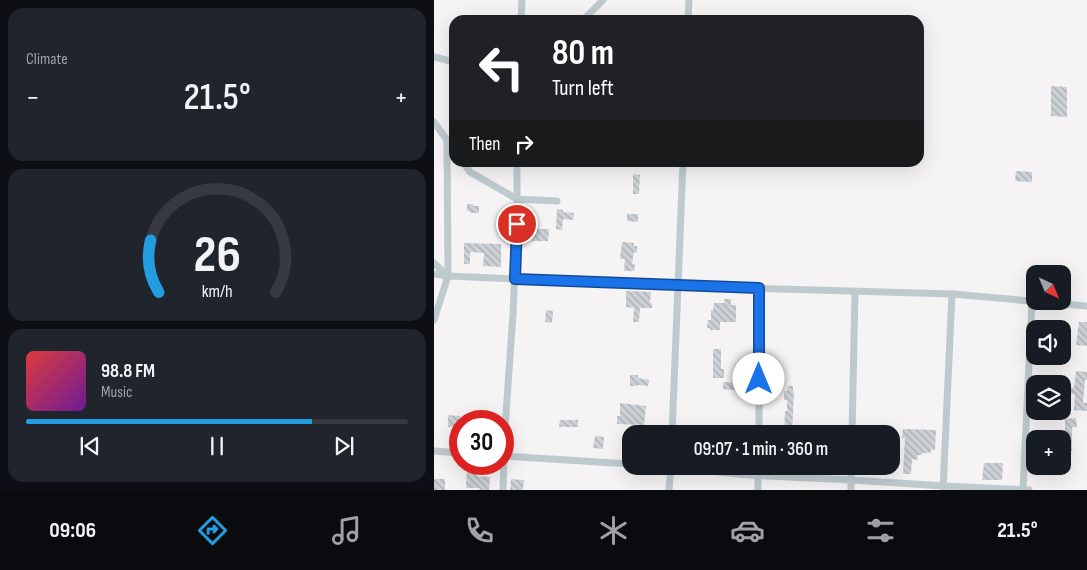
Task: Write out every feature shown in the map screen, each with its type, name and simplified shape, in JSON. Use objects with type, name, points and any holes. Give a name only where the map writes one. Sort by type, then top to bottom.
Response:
[{"type":"street","points":[[521,15],[522,0]]},
{"type":"street","points":[[588,15],[603,0]]},
{"type":"street","points":[[688,15],[689,0]]},
{"type":"street","points":[[434,58],[449,61]]},
{"type":"street","points":[[434,122],[449,142]]},
{"type":"street","points":[[434,320],[448,276],[447,139]]},
{"type":"street","points":[[466,167],[470,172],[517,199],[558,201]]},
{"type":"street","points":[[506,410],[515,279],[517,167]]},
{"type":"street","points":[[672,425],[683,167]]},
{"type":"street","points":[[434,263],[448,276]]},
{"type":"street","points":[[434,274],[678,286],[952,294],[1026,300]]},
{"type":"street","points":[[758,425],[759,288]]},
{"type":"street","points":[[852,425],[855,291]]},
{"type":"street","points":[[943,488],[952,294]]},
{"type":"street","points":[[1072,305],[1087,306]]},
{"type":"street","points":[[1023,490],[1032,310]]},
{"type":"street","points":[[434,451],[449,452]]},
{"type":"street","points":[[514,457],[622,463]]},
{"type":"street","points":[[503,475],[503,490]]},
{"type":"street","points":[[668,490],[669,475]]},
{"type":"street","points":[[748,475],[851,480],[943,488],[1029,490]]},
{"type":"street","points":[[851,475],[851,490]]},
{"type":"street","points":[[758,476],[758,490]]},
{"type":"building","points":[[1051,86],[1067,87],[1067,117],[1051,116]]},
{"type":"building","points":[[1016,171],[1032,172],[1032,182],[1015,181]]},
{"type":"building","points":[[633,174],[640,175],[639,194],[633,194]]},
{"type":"building","points":[[467,204],[479,206],[479,213],[467,211]]},
{"type":"building","points":[[557,209],[563,210],[563,212],[574,213],[573,220],[563,219],[562,230],[556,229]]},
{"type":"building","points":[[627,214],[638,214],[638,222],[627,221]]},
{"type":"building","points":[[532,229],[549,229],[548,241],[532,241]]},
{"type":"building","points":[[622,242],[634,243],[634,246],[637,246],[637,253],[634,252],[632,264],[635,264],[634,271],[624,271],[625,259],[620,259]]},
{"type":"building","points":[[464,243],[501,244],[501,267],[483,266],[484,253],[470,252],[470,264],[464,264]]},
{"type":"building","points":[[626,291],[651,292],[650,303],[652,303],[652,308],[640,308],[639,322],[633,322],[634,308],[626,307]]},
{"type":"building","points":[[724,299],[731,299],[731,305],[736,305],[736,322],[720,322],[720,330],[710,330],[710,328],[707,328],[708,320],[711,320],[711,310],[713,310],[714,303],[724,303]]},
{"type":"building","points":[[546,310],[553,311],[552,323],[545,322]]},
{"type":"building","points":[[1079,322],[1088,322],[1088,346],[1076,345]]},
{"type":"building","points":[[713,349],[721,349],[721,369],[724,369],[724,378],[713,378]]},
{"type":"building","points":[[1076,371],[1088,372],[1088,380],[1085,380],[1083,403],[1088,403],[1088,411],[1074,410],[1075,394],[1071,394],[1071,388],[1074,388]]},
{"type":"building","points":[[630,375],[638,375],[638,378],[649,380],[648,386],[630,386]]},
{"type":"building","points":[[723,382],[743,383],[742,391],[723,389]]},
{"type":"building","points":[[788,386],[793,386],[792,425],[784,425],[787,400],[784,400],[784,391],[787,391]]},
{"type":"building","points":[[620,403],[646,406],[644,425],[617,424],[617,416],[620,416]]},
{"type":"building","points":[[1076,418],[1077,427],[1072,427],[1072,451],[1071,430],[1065,430],[1065,420]]},
{"type":"building","points":[[560,420],[578,420],[578,427],[559,427]]},
{"type":"building","points":[[903,429],[936,430],[935,450],[918,455],[917,460],[912,459],[911,474],[903,474],[905,438],[902,438]]},
{"type":"building","points":[[595,436],[604,437],[603,449],[593,448]]},
{"type":"building","points":[[984,463],[1002,463],[1002,480],[982,480]]},
{"type":"building","points":[[467,475],[490,477],[489,490],[466,488]]},
{"type":"building","points":[[434,479],[445,479],[445,490],[434,490]]},
{"type":"building","points":[[511,479],[524,480],[523,490],[510,490]]},
{"type":"route","points":[[517,224],[515,279],[759,288],[759,379]]}]
